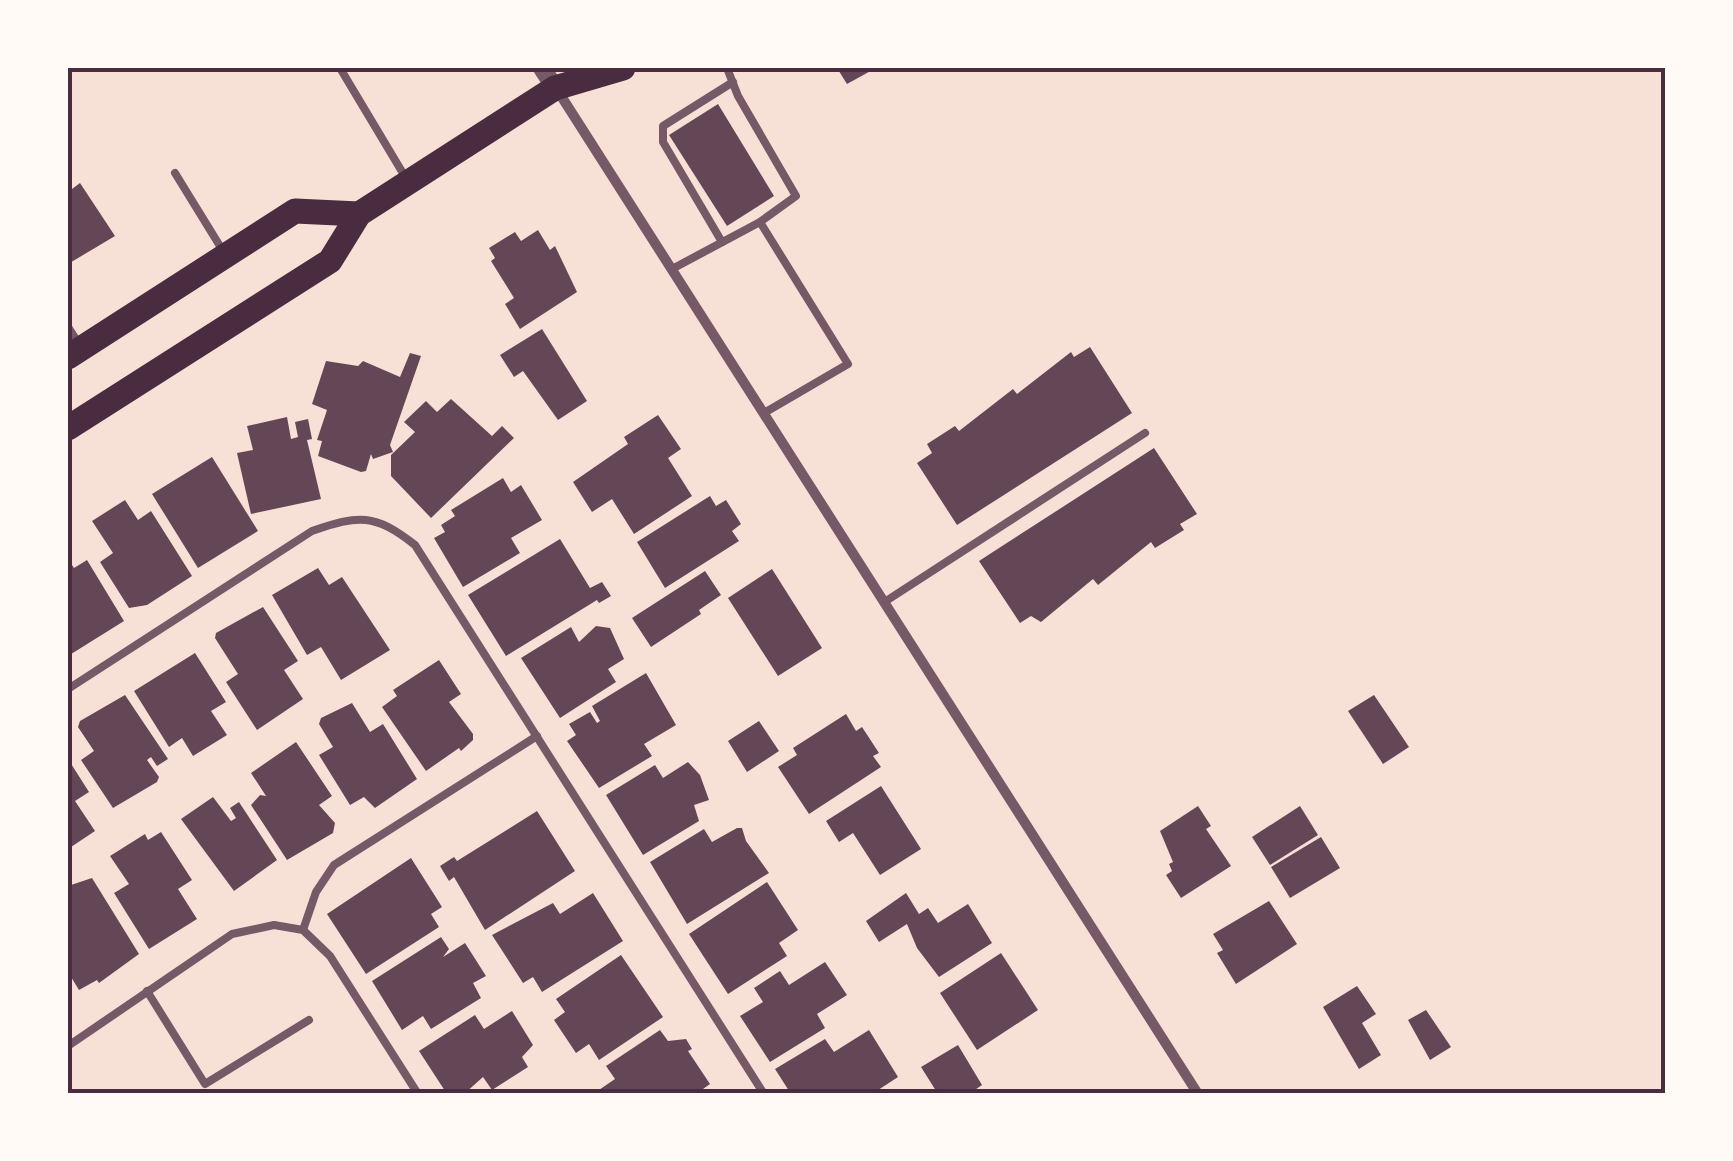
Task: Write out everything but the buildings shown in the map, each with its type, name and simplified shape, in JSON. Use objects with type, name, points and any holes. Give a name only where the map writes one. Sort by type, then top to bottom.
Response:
[{"type":"main road","points":[[68,428],[330,262],[358,214],[555,74],[623,68]]},
{"type":"main road","points":[[72,344],[295,211],[358,214]]},
{"type":"street","points":[[555,74],[672,269],[1198,1094]]},
{"type":"lane","points":[[340,68],[408,182]]},
{"type":"lane","points":[[672,269],[760,222],[796,196],[728,68]]},
{"type":"lane","points":[[722,242],[663,142],[664,126],[733,82]]},
{"type":"lane","points":[[175,173],[225,255]]},
{"type":"lane","points":[[760,222],[848,364],[764,413]]},
{"type":"lane","points":[[886,601],[1145,432]]},
{"type":"lane","points":[[68,689],[312,531],[352,518],[386,523],[415,545],[764,1094]]},
{"type":"lane","points":[[304,930],[316,892],[334,866],[537,736]]},
{"type":"lane","points":[[68,1046],[232,934],[274,925],[304,930],[330,956],[418,1094]]},
{"type":"lane","points":[[147,992],[205,1084],[309,1020]]}]
